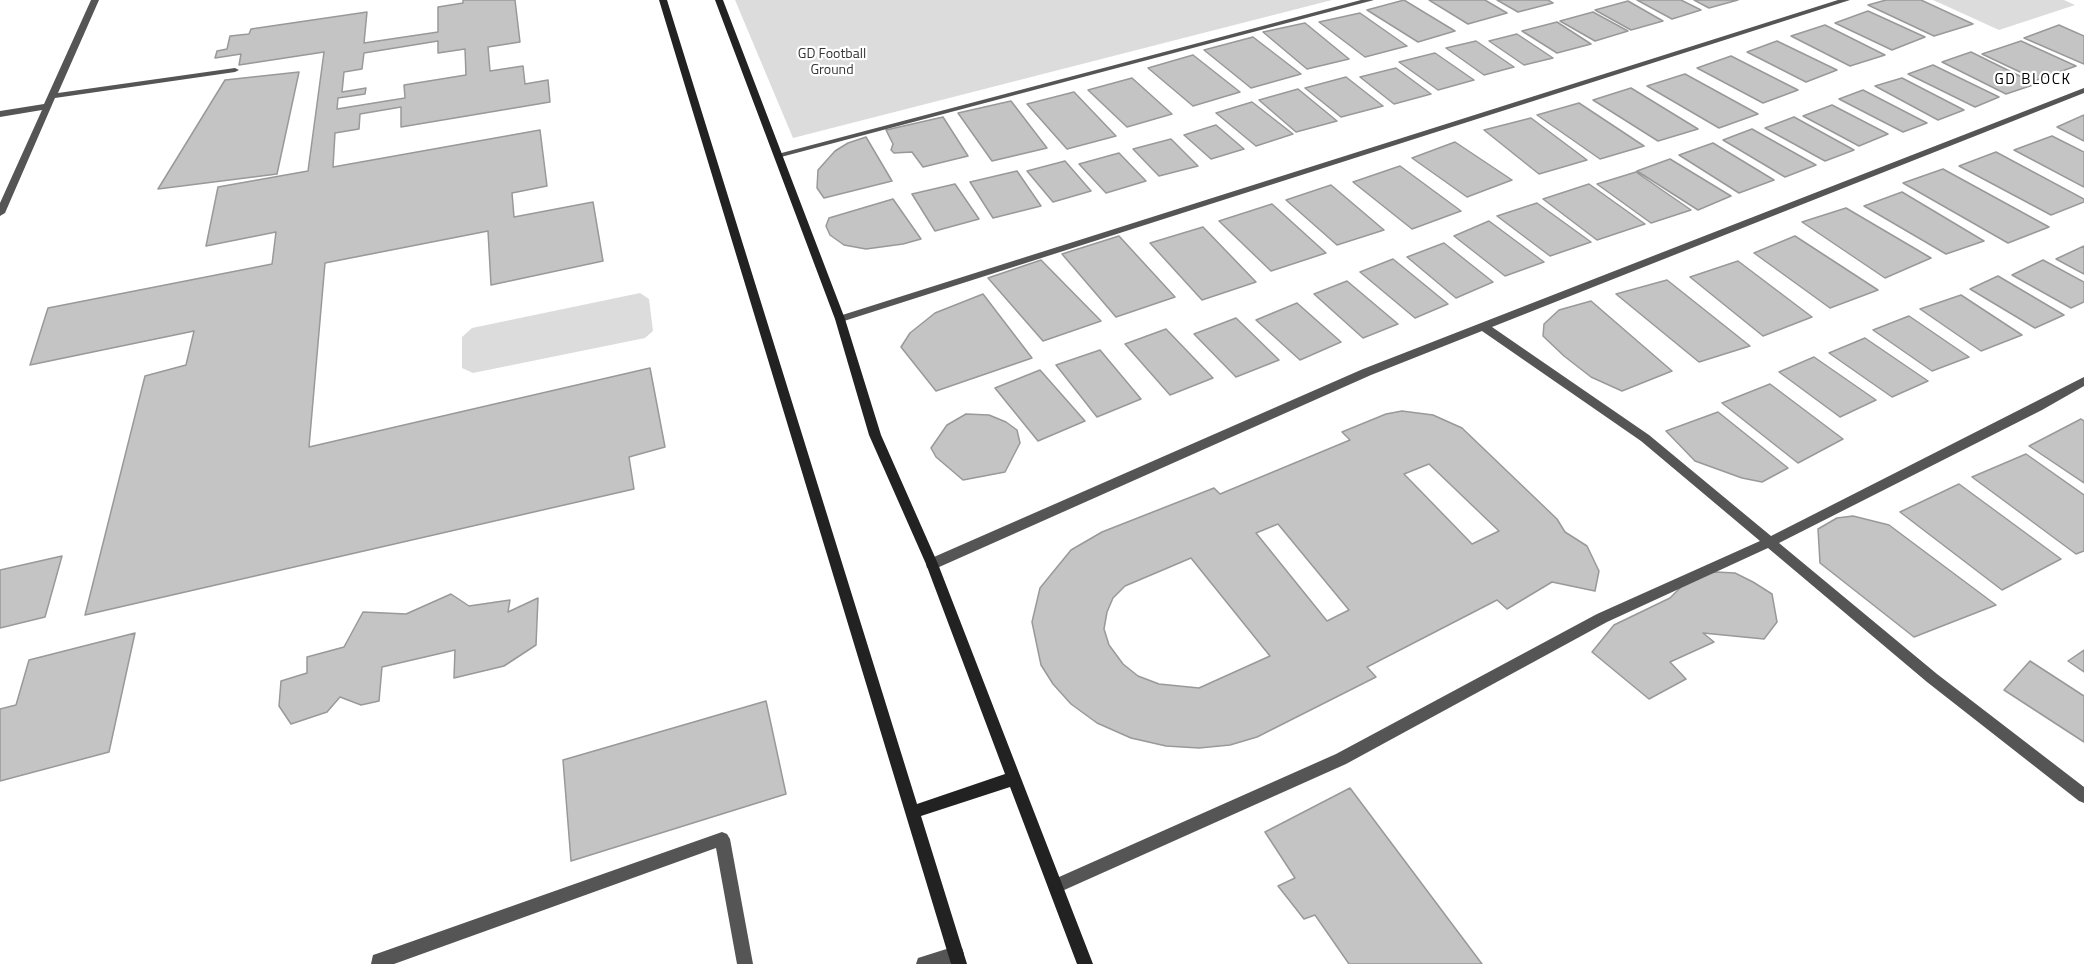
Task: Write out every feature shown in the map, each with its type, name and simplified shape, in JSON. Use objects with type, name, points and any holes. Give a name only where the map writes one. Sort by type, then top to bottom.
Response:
[{"type":"street","points":[[0,213],[95,0]]},
{"type":"street","points":[[663,0],[958,959],[924,964]]},
{"type":"street","points":[[719,0],[840,319],[875,435],[932,564],[1085,964]]},
{"type":"street","points":[[778,155],[1370,0]]},
{"type":"street","points":[[840,319],[1846,0]]},
{"type":"street","points":[[52,96],[235,70]]},
{"type":"street","points":[[932,564],[1367,372],[2084,90]]},
{"type":"street","points":[[0,114],[48,106]]},
{"type":"street","points":[[1483,326],[1645,438],[1932,678],[2084,796]]},
{"type":"street","points":[[1056,886],[1341,759],[1602,618],[1768,543],[2038,407],[2084,381]]},
{"type":"street","points":[[912,812],[1015,778]]},
{"type":"street","points":[[379,964],[379,961],[722,839],[746,964]]},
{"type":"green space","name":"GD Football Ground","points":[[735,0],[1332,0],[793,138]]},
{"type":"green space","points":[[1933,0],[2064,0],[2075,5],[1999,30]]},
{"type":"green space","points":[[640,293],[649,299],[653,331],[645,338],[473,373],[462,368],[462,337],[472,328]]},
{"type":"building","points":[[463,0],[515,0],[520,42],[488,47],[490,71],[523,66],[525,84],[548,80],[550,102],[401,127],[401,107],[360,114],[359,129],[335,133],[333,167],[540,130],[547,186],[512,193],[514,217],[593,202],[603,261],[491,285],[488,231],[325,263],[309,447],[650,368],[665,447],[629,457],[634,489],[85,615],[145,376],[186,365],[194,331],[30,365],[48,308],[272,264],[276,232],[206,246],[218,187],[308,171],[324,52],[239,65],[241,54],[215,58],[217,51],[227,49],[230,36],[249,34],[251,29],[367,12],[364,43],[438,32],[438,7],[463,3]],"holes":[[[438,41],[438,53],[465,49],[466,75],[404,85],[405,98],[337,109],[338,98],[365,94],[366,88],[342,92],[344,72],[362,69],[364,53]]]},
{"type":"building","points":[[1404,0],[1455,31],[1418,42],[1367,10]]},
{"type":"building","points":[[1429,0],[1485,0],[1507,13],[1468,24]]},
{"type":"building","points":[[1497,0],[1548,0],[1553,3],[1518,12]]},
{"type":"building","points":[[1637,0],[1681,0],[1701,10],[1672,19]]},
{"type":"building","points":[[1694,0],[1738,0],[1709,8]]},
{"type":"building","points":[[1886,0],[1921,0],[1973,24],[1934,36],[1868,5]]},
{"type":"building","points":[[1628,1],[1663,21],[1631,30],[1595,10]]},
{"type":"building","points":[[1868,11],[1925,37],[1892,50],[1835,23]]},
{"type":"building","points":[[1593,12],[1628,31],[1595,41],[1560,21]]},
{"type":"building","points":[[1360,13],[1407,46],[1365,57],[1319,22]]},
{"type":"building","points":[[1557,22],[1591,44],[1557,53],[1522,31]]},
{"type":"building","points":[[1305,23],[1349,59],[1307,69],[1263,32]]},
{"type":"building","points":[[1825,25],[1885,55],[1850,66],[1791,36]]},
{"type":"building","points":[[2059,25],[2084,36],[2084,64],[2024,38]]},
{"type":"building","points":[[1517,34],[1553,58],[1524,65],[1489,41]]},
{"type":"building","points":[[1253,37],[1301,74],[1251,88],[1204,50]]},
{"type":"building","points":[[1476,41],[1514,67],[1484,75],[1446,48]]},
{"type":"building","points":[[1777,41],[1837,70],[1806,82],[1747,52]]},
{"type":"building","points":[[2021,41],[2076,66],[2037,80],[1982,54]]},
{"type":"building","points":[[1971,52],[2036,84],[2006,94],[1942,62]]},
{"type":"building","points":[[1435,53],[1474,80],[1438,90],[1399,62]]},
{"type":"building","points":[[1193,55],[1240,92],[1193,106],[1148,68]]},
{"type":"building","points":[[1731,56],[1798,90],[1763,103],[1697,68]]},
{"type":"building","points":[[1933,65],[1999,97],[1975,107],[1908,74]]},
{"type":"building","points":[[1396,68],[1431,94],[1394,104],[1360,77]]},
{"type":"building","points":[[299,72],[277,174],[158,189],[225,80]]},
{"type":"building","points":[[1685,74],[1758,114],[1719,128],[1647,86]]},
{"type":"building","points":[[1346,77],[1383,106],[1341,117],[1305,88]]},
{"type":"building","points":[[1132,78],[1172,114],[1127,127],[1088,90]]},
{"type":"building","points":[[1902,78],[1964,110],[1938,120],[1875,86]]},
{"type":"building","points":[[1631,88],[1698,129],[1658,141],[1593,100]]},
{"type":"building","points":[[1298,89],[1337,121],[1296,132],[1259,100]]},
{"type":"building","points":[[1863,90],[1927,123],[1903,132],[1839,99]]},
{"type":"building","points":[[1074,92],[1116,136],[1067,149],[1027,104]]},
{"type":"building","points":[[1011,101],[1047,148],[992,161],[958,113]]},
{"type":"building","points":[[1252,102],[1293,134],[1256,146],[1216,113]]},
{"type":"building","points":[[1579,103],[1644,146],[1600,159],[1537,115]]},
{"type":"building","points":[[1832,105],[1888,134],[1859,146],[1803,116]]},
{"type":"building","points":[[2084,115],[2084,141],[2057,127]]},
{"type":"building","points":[[943,117],[968,156],[923,167],[912,152],[894,153],[891,150],[893,144],[886,130]]},
{"type":"building","points":[[1794,117],[1854,150],[1825,161],[1765,128]]},
{"type":"building","points":[[1531,118],[1587,160],[1539,174],[1484,130]]},
{"type":"building","points":[[1216,125],[1244,149],[1211,159],[1184,135]]},
{"type":"building","points":[[1752,129],[1816,165],[1785,177],[1723,140]]},
{"type":"building","points":[[2052,136],[2084,152],[2084,187],[2014,150]]},
{"type":"building","points":[[866,137],[892,181],[824,198],[817,188],[818,170],[835,151],[848,143]]},
{"type":"building","points":[[1171,139],[1198,166],[1159,176],[1133,149]]},
{"type":"building","points":[[1455,142],[1512,180],[1467,197],[1412,158]]},
{"type":"building","points":[[1713,143],[1774,180],[1739,193],[1679,155]]},
{"type":"building","points":[[1996,152],[2084,199],[2084,202],[2051,215],[1959,166]]},
{"type":"building","points":[[1119,153],[1146,181],[1106,193],[1079,164]]},
{"type":"building","points":[[1670,159],[1731,196],[1698,210],[1637,171]]},
{"type":"building","points":[[1065,161],[1091,191],[1053,202],[1027,171]]},
{"type":"building","points":[[1400,166],[1461,211],[1412,229],[1353,182]]},
{"type":"building","points":[[1943,169],[2049,227],[2008,243],[1903,183]]},
{"type":"building","points":[[1017,171],[1041,206],[993,218],[970,182]]},
{"type":"building","points":[[1636,172],[1691,210],[1651,223],[1597,184]]},
{"type":"building","points":[[955,184],[979,219],[935,231],[912,194]]},
{"type":"building","points":[[1589,184],[1645,224],[1597,240],[1543,199]]},
{"type":"building","points":[[1331,185],[1384,230],[1337,245],[1286,200]]},
{"type":"building","points":[[1902,192],[1984,241],[1946,254],[1864,206]]},
{"type":"building","points":[[893,199],[921,239],[866,249],[844,245],[830,235],[826,226],[829,218]]},
{"type":"building","points":[[1537,203],[1591,242],[1550,256],[1497,216]]},
{"type":"building","points":[[1272,204],[1326,253],[1271,271],[1219,221]]},
{"type":"building","points":[[1846,208],[1931,258],[1885,278],[1802,222]]},
{"type":"building","points":[[1489,221],[1544,262],[1505,276],[1454,236]]},
{"type":"building","points":[[1203,227],[1256,282],[1202,300],[1150,243]]},
{"type":"building","points":[[1119,236],[1175,297],[1116,317],[1062,254]]},
{"type":"building","points":[[1795,236],[1878,290],[1830,308],[1754,253]]},
{"type":"building","points":[[1444,243],[1493,282],[1456,298],[1407,257]]},
{"type":"building","points":[[2084,246],[2084,274],[2056,259]]},
{"type":"building","points":[[1393,259],[1448,304],[1415,318],[1360,272]]},
{"type":"building","points":[[1041,260],[1101,321],[1043,341],[988,278]]},
{"type":"building","points":[[2043,260],[2084,282],[2084,302],[2071,308],[2012,275]]},
{"type":"building","points":[[1738,261],[1812,317],[1763,336],[1690,277]]},
{"type":"building","points":[[1998,276],[2064,315],[2035,328],[1970,289]]},
{"type":"building","points":[[1667,280],[1750,346],[1699,362],[1616,294]]},
{"type":"building","points":[[1347,281],[1398,324],[1363,338],[1314,294]]},
{"type":"building","points":[[983,294],[1032,358],[936,391],[901,347],[910,333],[935,313]]},
{"type":"building","points":[[1961,295],[2022,335],[1981,351],[1920,309]]},
{"type":"building","points":[[1591,301],[1672,371],[1622,391],[1591,377],[1543,336],[1544,324],[1559,310]]},
{"type":"building","points":[[1297,303],[1341,342],[1300,360],[1256,320]]},
{"type":"building","points":[[1909,316],[1969,357],[1932,371],[1873,330]]},
{"type":"building","points":[[1236,318],[1279,360],[1236,377],[1194,334]]},
{"type":"building","points":[[1166,329],[1213,378],[1170,395],[1125,344]]},
{"type":"building","points":[[1865,338],[1928,381],[1892,397],[1829,353]]},
{"type":"building","points":[[1100,350],[1141,399],[1097,417],[1056,365]]},
{"type":"building","points":[[1814,357],[1876,400],[1840,417],[1779,372]]},
{"type":"building","points":[[1040,370],[1085,421],[1038,441],[995,388]]},
{"type":"building","points":[[1770,384],[1843,439],[1798,463],[1722,403]]},
{"type":"building","points":[[1402,411],[1433,415],[1462,428],[1557,519],[1565,532],[1587,546],[1599,571],[1595,591],[1552,582],[1507,609],[1497,600],[1367,667],[1376,677],[1257,737],[1230,745],[1199,748],[1166,746],[1131,738],[1097,723],[1071,704],[1053,684],[1041,665],[1032,622],[1040,588],[1071,550],[1102,532],[1214,488],[1220,494],[1350,440],[1342,432],[1386,414]],"holes":[[[1429,464],[1499,531],[1472,544],[1404,474]],[[1278,524],[1349,610],[1327,621],[1256,533]],[[1191,558],[1270,656],[1199,688],[1159,684],[1138,676],[1123,664],[1109,645],[1104,629],[1107,612],[1113,598],[1125,586]]]},
{"type":"building","points":[[1718,412],[1788,468],[1762,482],[1742,478],[1695,461],[1666,431]]},
{"type":"building","points":[[966,414],[989,415],[1006,422],[1017,430],[1020,443],[1005,472],[963,480],[936,457],[931,448],[947,425]]},
{"type":"building","points":[[2081,419],[2084,421],[2084,483],[2029,446]]},
{"type":"building","points":[[2026,454],[2084,495],[2084,551],[2076,554],[1972,477]]},
{"type":"building","points":[[1959,484],[2061,559],[2002,590],[1900,512]]},
{"type":"building","points":[[1853,516],[1889,525],[1996,605],[1914,637],[1820,563],[1818,529],[1837,518]]},
{"type":"building","points":[[62,556],[45,617],[0,628],[0,570]]},
{"type":"building","points":[[1735,573],[1772,594],[1777,622],[1764,639],[1703,633],[1714,642],[1670,662],[1686,679],[1649,699],[1592,652],[1614,625],[1670,598],[1682,586],[1703,574]]},
{"type":"building","points":[[451,594],[469,606],[510,600],[508,612],[538,598],[536,645],[504,666],[454,678],[455,650],[382,667],[379,701],[361,705],[340,697],[327,712],[291,724],[279,706],[281,681],[307,673],[307,657],[344,647],[363,612],[406,614]]},
{"type":"building","points":[[135,633],[109,752],[0,781],[0,709],[16,705],[29,660]]},
{"type":"building","points":[[2084,650],[2084,672],[2068,661]]},
{"type":"building","points":[[2030,661],[2084,696],[2084,742],[2004,690]]},
{"type":"building","points":[[766,701],[786,794],[571,861],[563,760]]},
{"type":"building","points":[[1350,788],[1482,964],[1349,964],[1315,915],[1304,919],[1278,886],[1295,878],[1265,832]]},
{"type":"district","name":"GD BLOCK","points":[[2033,80]]}]
